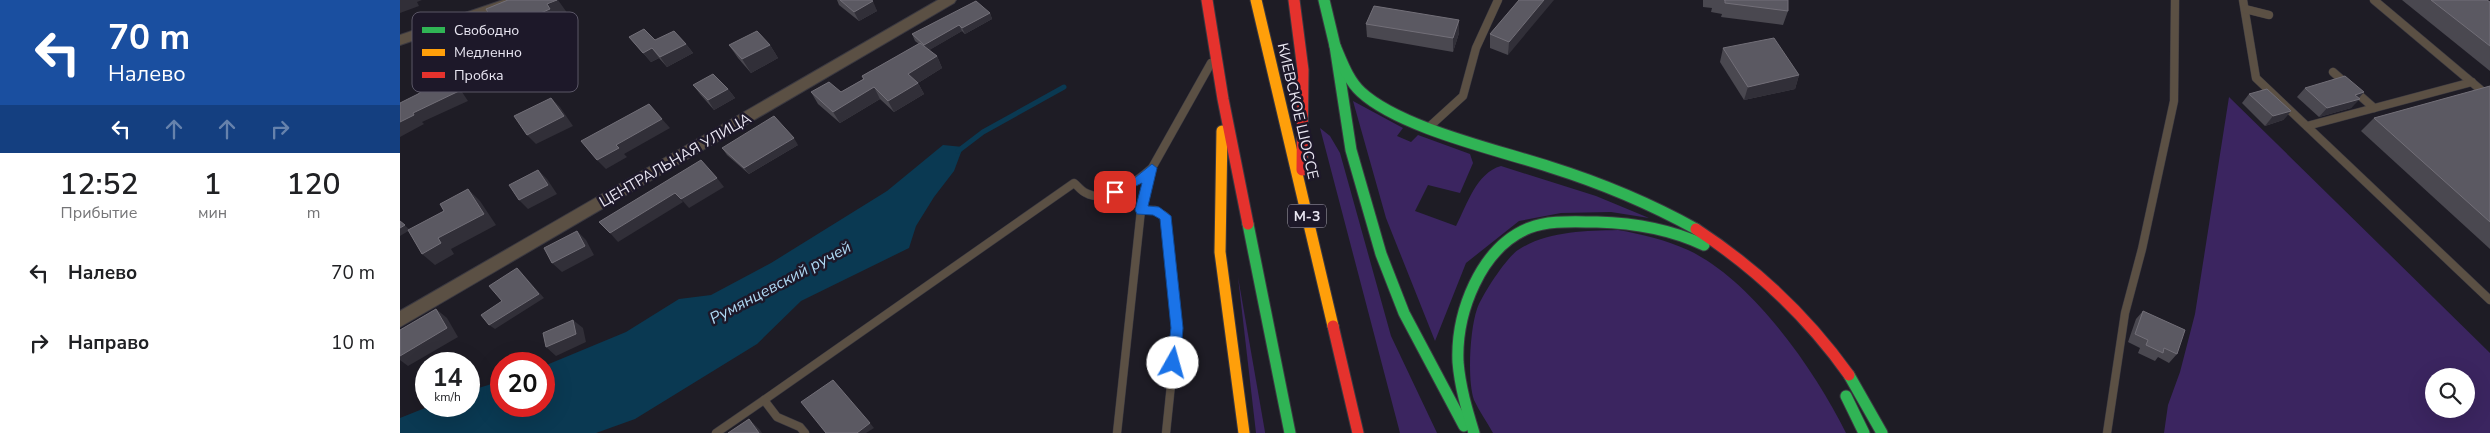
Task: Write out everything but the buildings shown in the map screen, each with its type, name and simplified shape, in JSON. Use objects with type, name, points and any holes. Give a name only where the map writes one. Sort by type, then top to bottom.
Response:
[{"type":"main road","points":[[1207,0],[1223,99],[1290,433]]},
{"type":"main road","name":"КИЕВСКОЕ ШОССЕ","points":[[1256,0],[1358,433]]},
{"type":"main road","points":[[1294,0],[1303,70],[1302,194]]},
{"type":"main road","points":[[1324,0],[1335,46],[1351,150],[1381,254],[1404,313],[1435,375],[1469,433]]},
{"type":"main road","points":[[1335,46],[1347,72],[1360,90],[1389,110],[1429,127],[1632,195],[1674,215],[1719,243],[1764,276],[1816,331],[1853,382],[1882,433]]},
{"type":"main road","points":[[1223,99],[1220,252],[1244,433]]},
{"type":"main road","points":[[1474,433],[1462,389],[1458,354],[1461,327],[1472,288],[1494,254],[1522,231],[1558,223],[1608,222],[1659,229],[1695,240],[1752,278],[1792,320],[1814,349]]},
{"type":"main road","points":[[1840,388],[1864,433]]},
{"type":"main road","points":[[1237,433],[1239,401]]},
{"type":"street","points":[[483,12],[518,0]]},
{"type":"street","name":"ЦЕНТРАЛЬНАЯ УЛИЦА","points":[[400,320],[949,0]]},
{"type":"street","points":[[400,40],[412,36]]},
{"type":"lane","points":[[1429,127],[1463,96],[1476,48],[1498,0]]},
{"type":"lane","points":[[2107,433],[2125,313],[2142,249],[2174,101],[2175,0]]},
{"type":"lane","points":[[2243,0],[2256,78],[2490,300]]},
{"type":"lane","points":[[2374,0],[2482,90]]},
{"type":"lane","points":[[2245,9],[2269,15]]},
{"type":"lane","points":[[1117,433],[1141,210],[1152,168],[1216,54]]},
{"type":"lane","points":[[2333,72],[2374,108]]},
{"type":"lane","points":[[2306,126],[2472,82]]},
{"type":"lane","points":[[716,433],[1074,183],[1087,194],[1098,195],[1134,184],[1152,168]]},
{"type":"lane","points":[[1141,210],[1155,210],[1165,216],[1177,328],[1166,433]]},
{"type":"lane","points":[[764,400],[778,416],[800,428],[805,433]]},
{"type":"shaded area","points":[[2229,97],[2490,353],[2490,433],[2164,433],[2168,405],[2180,372],[2195,314]]},
{"type":"shaded area","points":[[1353,101],[1403,128],[1397,136],[1411,142],[1418,135],[1470,154],[1473,163],[1460,193],[1428,185],[1415,211],[1456,226],[1473,191],[1485,175],[1501,166],[1596,196],[1649,218],[1611,212],[1561,213],[1519,221],[1466,263],[1435,341],[1386,218]]},
{"type":"shaded area","points":[[1320,128],[1330,136],[1340,153],[1391,336],[1437,433],[1400,433]]},
{"type":"shaded area","points":[[1618,230],[1671,243],[1688,250],[1712,264],[1735,282],[1758,304],[1799,355],[1833,408],[1846,433],[1493,433],[1474,400],[1470,368],[1471,341],[1477,309],[1489,286],[1513,254],[1529,244],[1566,233]]},
{"type":"shaded area","points":[[1238,277],[1265,432],[1265,433],[1256,433]]},
{"type":"water","points":[[943,145],[963,147],[954,171],[934,197],[916,226],[909,248],[801,301],[757,344],[635,419],[596,433],[400,433],[400,418],[415,412],[415,417],[480,417],[480,388],[490,384],[490,417],[555,417],[555,361],[626,332],[679,299],[711,295],[771,263],[887,191]]},
{"type":"waterway","name":"Румянцевский ручей","points":[[958,151],[983,132],[1064,87]]},
{"type":"traffic: fast","points":[[1324,0],[1335,46],[1351,150],[1381,254],[1404,313],[1464,426]]},
{"type":"traffic: fast","points":[[1335,46],[1352,82],[1361,92],[1383,108],[1408,120],[1610,188],[1668,213],[1696,229]]},
{"type":"traffic: fast","points":[[1474,433],[1463,394],[1458,365],[1459,338],[1463,319],[1477,281],[1499,248],[1513,236],[1529,228],[1544,224],[1608,222],[1664,230],[1704,245]]},
{"type":"traffic: fast","points":[[1248,224],[1290,433]]},
{"type":"traffic: fast","points":[[1849,375],[1882,433]]},
{"type":"traffic: fast","points":[[1846,396],[1864,433]]},
{"type":"traffic: slow","points":[[1256,0],[1333,326]]},
{"type":"traffic: slow","points":[[1222,131],[1220,252],[1244,433]]},
{"type":"traffic: jam","points":[[1207,0],[1223,99],[1248,224]]},
{"type":"traffic: jam","points":[[1294,0],[1303,70],[1302,170]]},
{"type":"traffic: jam","points":[[1696,229],[1740,259],[1780,293],[1817,332],[1849,375]]},
{"type":"traffic: jam","points":[[1333,326],[1358,433]]},
{"type":"route","points":[[1115,192],[1134,184],[1152,168],[1141,210],[1155,210],[1165,216],[1177,328],[1173,363]]}]
